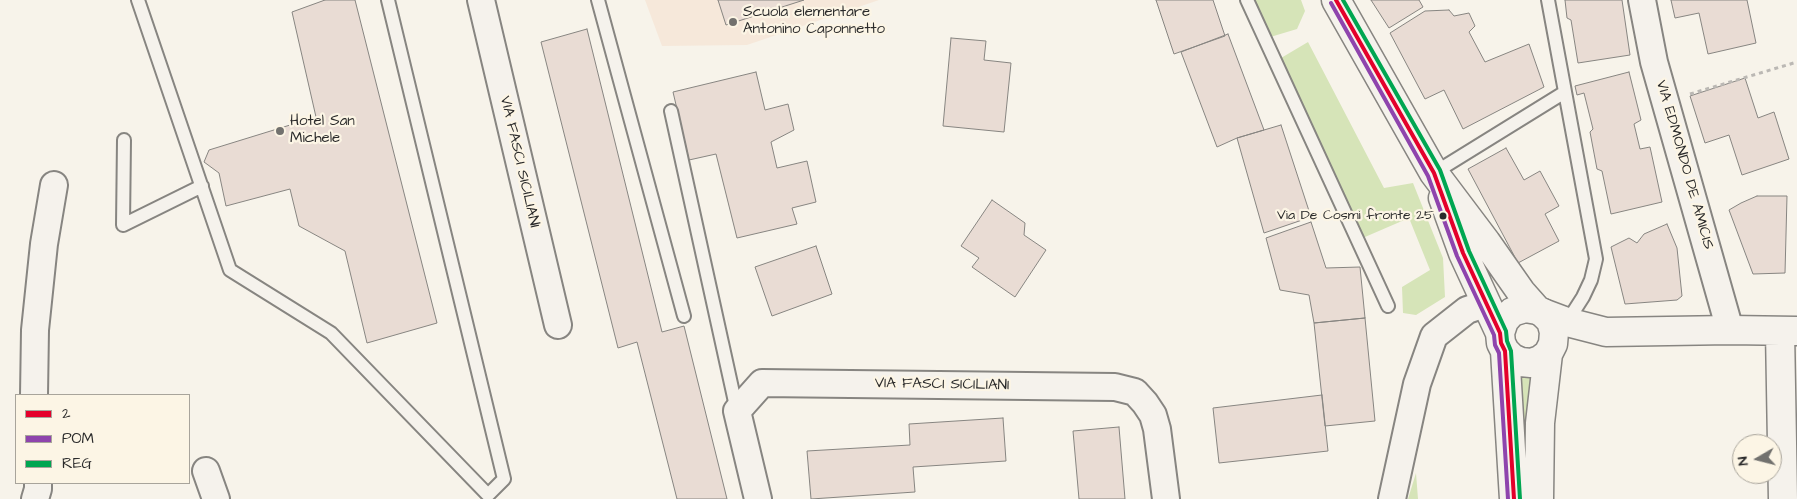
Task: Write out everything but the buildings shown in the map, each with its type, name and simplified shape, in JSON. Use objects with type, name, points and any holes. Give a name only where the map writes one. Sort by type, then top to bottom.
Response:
[{"type":"main road","points":[[1336,0],[1434,173],[1521,292],[1549,315],[1554,332],[1553,344],[1548,354],[1540,423],[1539,499]]},
{"type":"main road","points":[[1434,173],[1463,253],[1502,342],[1512,358],[1521,362],[1531,363],[1540,360],[1548,354]]},
{"type":"main road","points":[[1514,499],[1502,342],[1504,321],[1512,312],[1525,308],[1606,332],[1788,331],[1783,499]]},
{"type":"street","name":"VIA FASCI SICILIANI","points":[[481,0],[558,325]]},
{"type":"street","name":"VIA EDMONDO DE AMICIS","points":[[1642,0],[1654,62],[1730,330]]},
{"type":"street","points":[[34,394],[35,330],[44,244],[54,185]]},
{"type":"street","points":[[1392,499],[1418,384],[1434,336],[1467,310],[1485,304]]},
{"type":"street","name":"VIA FASCI SICILIANI","points":[[737,411],[762,383],[1116,387],[1135,392],[1153,415],[1157,429],[1166,499]]},
{"type":"street","points":[[737,411],[758,499]]},
{"type":"street","points":[[206,471],[216,499]]},
{"type":"street","points":[[35,499],[38,484]]},
{"type":"lane","points":[[138,0],[230,270],[331,333],[488,495],[504,479],[388,0]]},
{"type":"lane","points":[[598,0],[684,316]]},
{"type":"lane","points":[[1247,0],[1388,306]]},
{"type":"lane","points":[[1548,0],[1596,259],[1591,280],[1583,297],[1549,315]]},
{"type":"lane","points":[[1434,173],[1565,92]]},
{"type":"lane","points":[[672,111],[737,411]]},
{"type":"lane","points":[[124,140],[123,225],[202,186]]},
{"type":"path","points":[[1666,101],[1797,62]]},
{"type":"shaded area","name":"Scuola elementare Antonino Caponnetto","points":[[645,0],[879,0],[747,45],[662,46]]},
{"type":"green space","points":[[1249,0],[1301,0],[1305,11],[1297,29],[1267,38]]},
{"type":"green space","points":[[1308,42],[1384,188],[1413,183],[1443,258],[1445,297],[1416,315],[1403,313],[1402,287],[1430,270],[1409,218],[1358,240],[1276,61]]},
{"type":"green space","points":[[1530,371],[1529,499],[1522,499],[1517,372]]},
{"type":"green space","points":[[1416,473],[1418,499],[1408,499]]},
{"type":"transit line","name":"2","points":[[1336,0],[1434,173],[1463,253],[1500,333],[1501,343],[1505,351],[1514,499]]},
{"type":"transit line","name":"REG","points":[[1343,0],[1440,170],[1469,251],[1506,331],[1511,351],[1520,499]]},
{"type":"transit line","name":"POM","points":[[1331,3],[1428,176],[1457,256],[1494,335],[1495,345],[1499,353],[1508,499]]},
{"type":"place","name":"Scuola elementare Antonino Caponnetto","points":[[733,22]]},
{"type":"place","name":"Hotel San Michele","points":[[280,131]]},
{"type":"place","name":"Via De Cosmi fronte 25","points":[[1443,216]]}]
